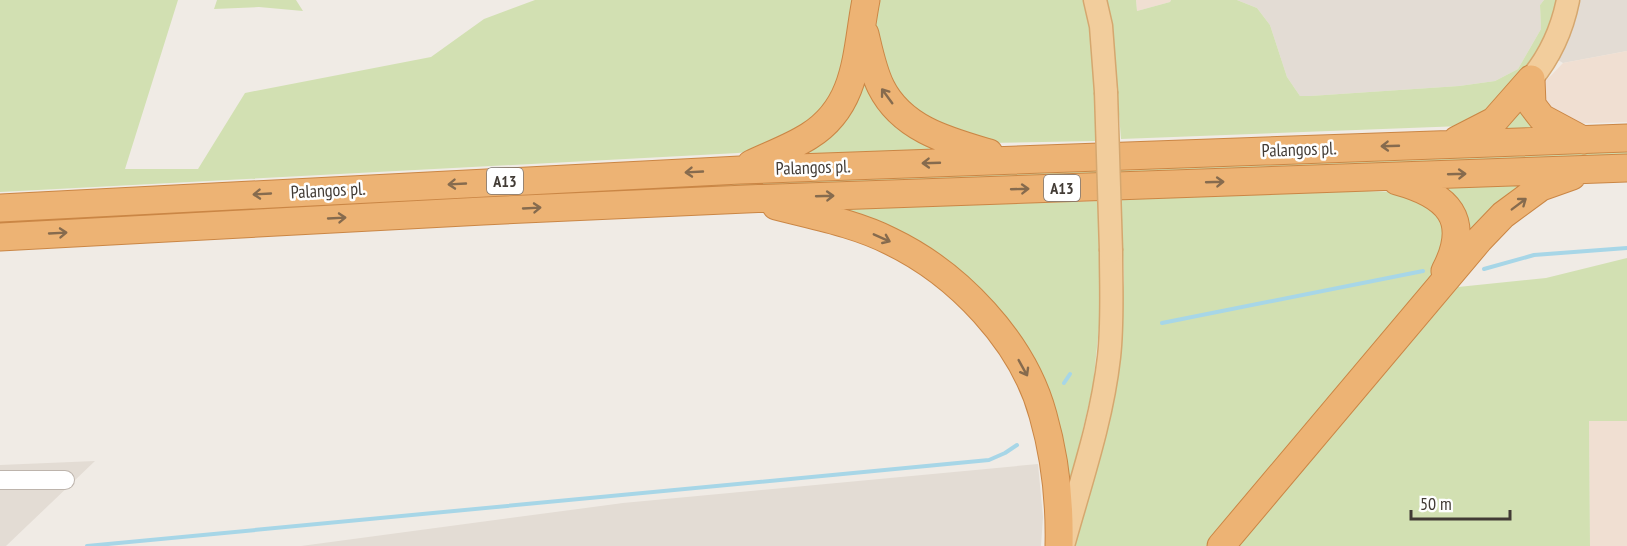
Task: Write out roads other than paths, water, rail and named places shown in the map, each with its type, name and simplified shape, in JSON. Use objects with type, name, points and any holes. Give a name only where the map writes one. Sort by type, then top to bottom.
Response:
[{"type":"highway","points":[[740,170],[810,136],[842,102],[854,74],[866,0]]},
{"type":"highway","points":[[863,27],[880,87],[889,100],[909,120],[922,130],[948,141],[1010,160]]},
{"type":"highway","points":[[1531,79],[1532,105],[1542,118],[1583,140]]},
{"type":"highway","points":[[1449,144],[1494,121],[1531,79]]},
{"type":"highway","name":"Palangos pl.","points":[[0,208],[740,170],[1627,138]]},
{"type":"highway","name":"Palangos pl.","points":[[0,237],[483,210],[1627,168]]},
{"type":"highway","points":[[1221,546],[1435,291],[1503,215],[1541,187],[1590,169]]},
{"type":"highway","points":[[1378,176],[1430,192],[1445,204],[1453,217],[1457,243],[1454,254],[1435,291]]},
{"type":"highway","points":[[746,199],[841,222],[891,241],[928,263],[964,292],[988,317],[1010,345],[1043,413],[1053,461],[1061,546]]},
{"type":"main road","points":[[1061,546],[1101,405],[1109,359],[1112,305],[1106,92],[1101,26],[1095,0]]},
{"type":"main road","points":[[1531,79],[1552,50],[1561,30],[1568,0]]},
{"type":"street","points":[[0,480],[65,480]]},
{"type":"waterway","points":[[1484,269],[1534,255],[1627,248]]},
{"type":"waterway","points":[[1162,323],[1423,271]]},
{"type":"waterway","points":[[1064,383],[1070,374]]},
{"type":"waterway","points":[[87,546],[989,460],[1017,445]]}]
